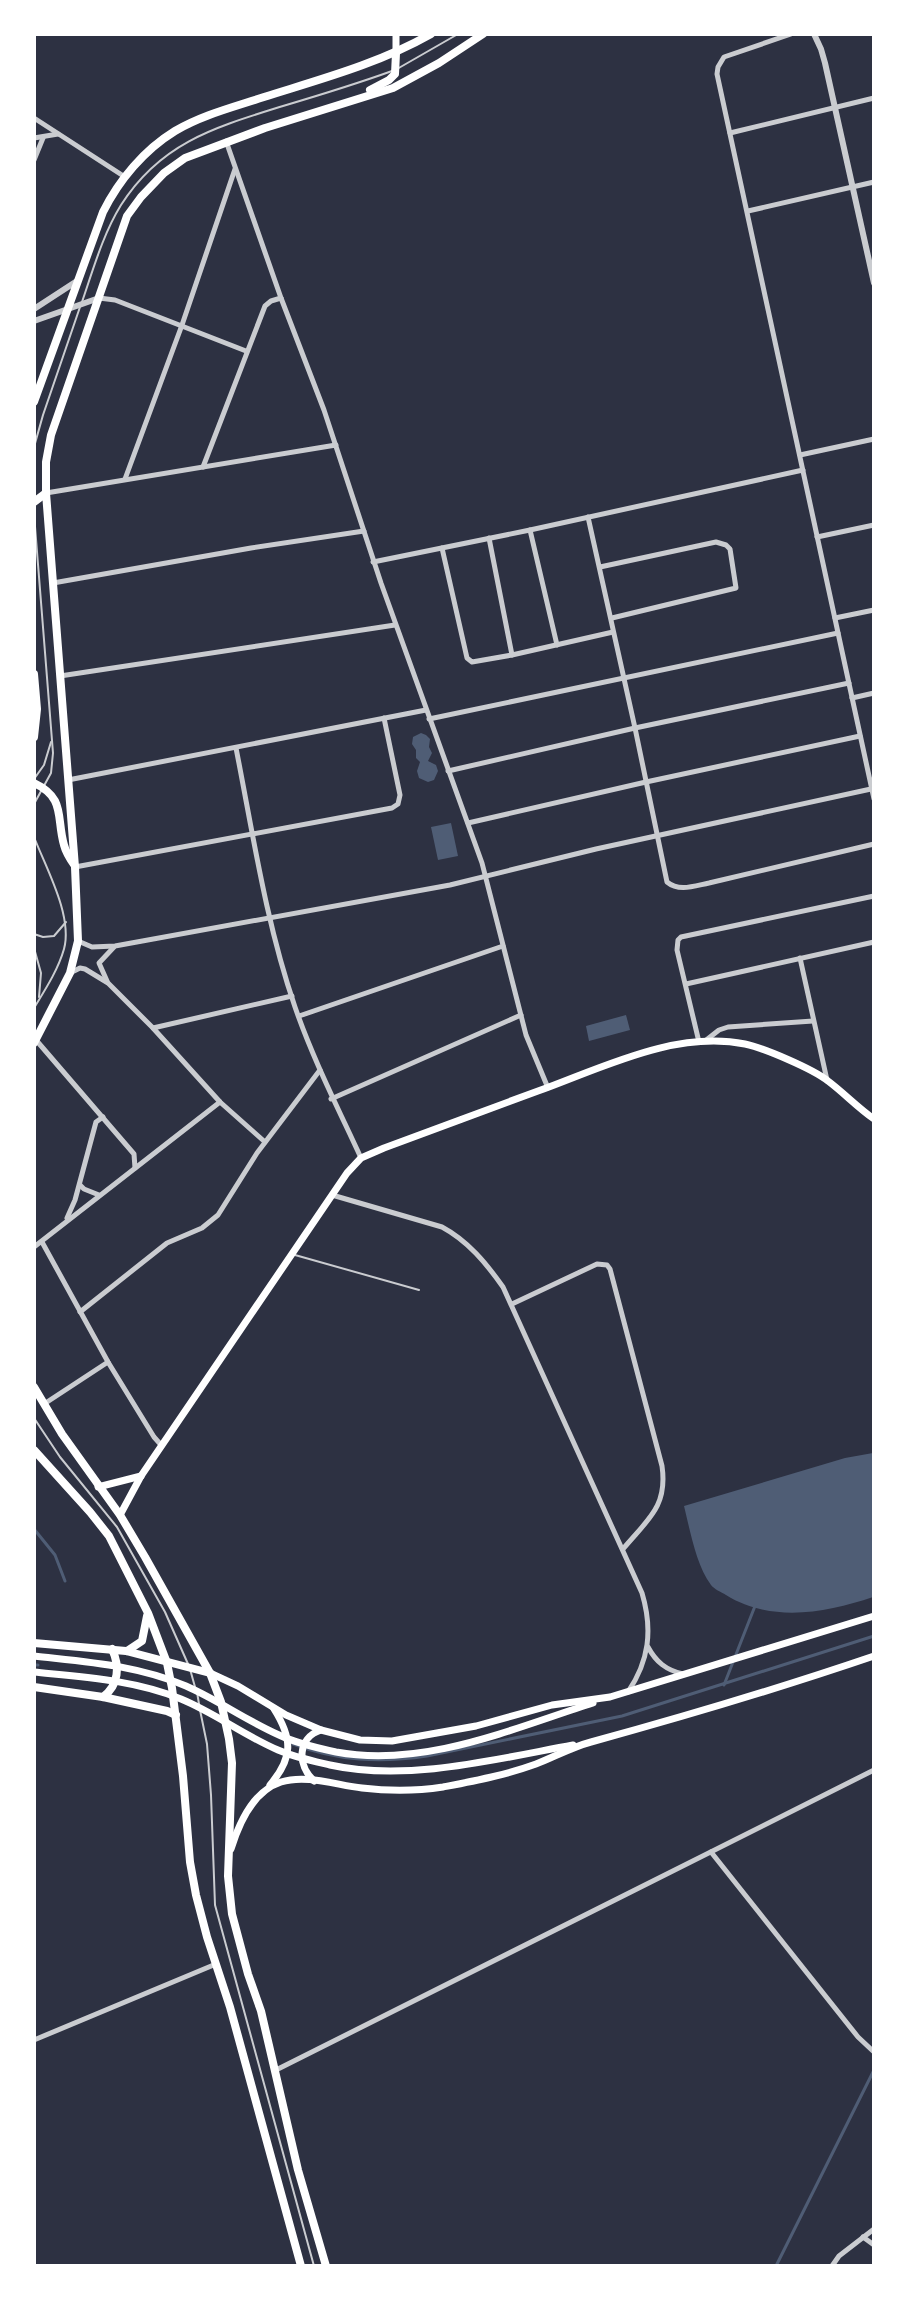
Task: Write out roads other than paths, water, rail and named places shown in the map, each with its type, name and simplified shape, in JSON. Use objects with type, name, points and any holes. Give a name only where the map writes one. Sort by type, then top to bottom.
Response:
[{"type":"main road","points":[[355,100],[362,93],[392,78],[396,69],[396,34]]},
{"type":"main road","points":[[34,402],[103,212],[125,177],[162,141],[202,117],[396,53],[431,34]]},
{"type":"main road","points":[[35,1041],[70,973],[78,941],[75,867],[46,493],[46,462],[51,435],[123,226],[141,197],[164,173],[185,158],[225,141],[393,88],[415,77],[483,34]]},
{"type":"main road","points":[[34,502],[46,493]]},
{"type":"main road","points":[[34,674],[38,709],[34,737]]},
{"type":"main road","points":[[34,781],[45,788],[56,801],[64,844],[75,867]]},
{"type":"main road","points":[[120,1515],[141,1476],[352,1166],[361,1158],[636,1056],[702,1041],[746,1044],[769,1052],[827,1080],[873,1119]]},
{"type":"main road","points":[[34,1387],[98,1487],[120,1515],[210,1674],[221,1702],[232,1763],[229,1857],[229,1892],[232,1914],[248,1974],[261,2011],[298,2170],[326,2265]]},
{"type":"main road","points":[[34,1450],[109,1536],[148,1613],[167,1663],[176,1715],[190,1862],[196,1895],[230,2007],[301,2265]]},
{"type":"main road","points":[[98,1487],[141,1476]]},
{"type":"main road","points":[[126,1651],[142,1641],[148,1613]]},
{"type":"main road","points":[[34,1656],[104,1663],[159,1677],[198,1692],[281,1737],[336,1752],[368,1755],[415,1754],[516,1728],[873,1616]]},
{"type":"main road","points":[[34,1642],[126,1651],[210,1674],[244,1689],[286,1715],[321,1730],[360,1740],[410,1739],[476,1726],[552,1705],[609,1697]]},
{"type":"main road","points":[[104,1697],[113,1688],[117,1674],[117,1663],[111,1650]]},
{"type":"main road","points":[[34,1672],[109,1680],[171,1695],[279,1750],[333,1766],[366,1769],[427,1769],[588,1742],[743,1700],[873,1656]]},
{"type":"main road","points":[[34,1687],[104,1697],[176,1715]]},
{"type":"main road","points":[[229,1857],[249,1809],[280,1773],[288,1752],[286,1733],[273,1707]]},
{"type":"main road","points":[[314,1781],[305,1770],[303,1746],[309,1737],[321,1730]]},
{"type":"main road","points":[[269,1787],[290,1780],[384,1790],[439,1788],[490,1778],[526,1767],[588,1742]]},
{"type":"street","points":[[791,34],[724,57],[717,74],[871,780],[873,799]]},
{"type":"street","points":[[814,34],[821,49],[872,267],[873,283]]},
{"type":"street","points":[[730,132],[873,98]]},
{"type":"street","points":[[34,118],[125,177]]},
{"type":"street","points":[[34,138],[58,134]]},
{"type":"street","points":[[34,159],[43,138]]},
{"type":"street","points":[[225,141],[336,445],[395,625],[486,875],[526,1035],[548,1088]]},
{"type":"street","points":[[125,479],[182,325],[235,169]]},
{"type":"street","points":[[748,211],[873,182]]},
{"type":"street","points":[[34,309],[77,281]]},
{"type":"street","points":[[34,321],[99,298],[115,300],[246,351]]},
{"type":"street","points":[[203,467],[265,306],[281,298]]},
{"type":"street","points":[[800,455],[873,440]]},
{"type":"street","points":[[46,493],[336,445]]},
{"type":"street","points":[[374,562],[803,470]]},
{"type":"street","points":[[588,517],[612,618],[613,632],[667,882],[676,888],[684,888],[873,844]]},
{"type":"street","points":[[818,537],[873,525]]},
{"type":"street","points":[[530,530],[557,645]]},
{"type":"street","points":[[53,583],[251,548],[364,531]]},
{"type":"street","points":[[489,538],[512,655]]},
{"type":"street","points":[[600,567],[717,542],[726,544],[730,549],[736,588],[612,618]]},
{"type":"street","points":[[442,548],[468,658],[476,662],[613,632]]},
{"type":"street","points":[[835,618],[873,610]]},
{"type":"street","points":[[60,676],[395,625]]},
{"type":"street","points":[[429,719],[838,633]]},
{"type":"street","points":[[448,771],[635,728],[849,683]]},
{"type":"street","points":[[852,698],[873,693]]},
{"type":"street","points":[[68,780],[426,710]]},
{"type":"street","points":[[75,867],[396,806],[400,801],[400,795],[384,718]]},
{"type":"street","points":[[468,823],[860,736]]},
{"type":"street","points":[[236,748],[270,918],[292,996],[331,1099],[361,1158]]},
{"type":"street","points":[[78,941],[92,947],[115,946],[450,885],[871,789]]},
{"type":"street","points":[[813,1021],[728,1027],[702,1041],[677,950],[678,940],[681,937],[873,896]]},
{"type":"street","points":[[686,984],[873,942]]},
{"type":"street","points":[[108,982],[99,963],[115,946]]},
{"type":"street","points":[[299,1016],[504,946]]},
{"type":"street","points":[[800,958],[827,1080]]},
{"type":"street","points":[[70,973],[80,968],[85,969],[108,982],[220,1102],[265,1142]]},
{"type":"street","points":[[153,1028],[292,996]]},
{"type":"street","points":[[331,1099],[521,1015]]},
{"type":"street","points":[[35,1041],[134,1154],[135,1167]]},
{"type":"street","points":[[80,1312],[167,1243],[211,1222],[219,1215],[265,1142],[320,1070]]},
{"type":"street","points":[[34,1247],[220,1102]]},
{"type":"street","points":[[64,1222],[71,1211],[80,1185],[96,1122],[103,1117]]},
{"type":"street","points":[[134,1154],[148,1156]]},
{"type":"street","points":[[80,1185],[99,1195]]},
{"type":"street","points":[[332,1195],[426,1221],[457,1235],[490,1269],[512,1304],[645,1602],[648,1647],[642,1666],[628,1692]]},
{"type":"street","points":[[42,1242],[108,1362],[154,1437],[162,1446]]},
{"type":"street","points":[[512,1304],[597,1264],[607,1265],[610,1269],[664,1480],[660,1502],[623,1549]]},
{"type":"street","points":[[44,1404],[108,1362]]},
{"type":"street","points":[[648,1647],[653,1656],[666,1668],[684,1674]]},
{"type":"street","points":[[274,2071],[873,1770]]},
{"type":"street","points":[[711,1852],[858,2037],[873,2052]]},
{"type":"street","points":[[34,2040],[216,1964]]},
{"type":"street","points":[[832,2265],[839,2256],[873,2229]]},
{"type":"street","points":[[863,2237],[873,2245]]},
{"type":"lane","points":[[34,447],[81,303],[106,236],[120,207],[148,170],[173,150],[214,128],[396,69],[458,34]]},
{"type":"lane","points":[[34,514],[52,739],[52,766],[45,788],[34,804]]},
{"type":"lane","points":[[34,781],[44,765],[52,739]]},
{"type":"lane","points":[[34,837],[66,922],[63,952],[34,1008]]},
{"type":"lane","points":[[34,934],[43,937],[54,936],[66,922]]},
{"type":"lane","points":[[34,948],[41,973],[38,1003]]},
{"type":"lane","points":[[292,1253],[419,1290]]},
{"type":"lane","points":[[34,1418],[60,1457],[117,1527],[165,1612],[190,1669],[196,1689],[208,1761],[215,1905],[315,2265]]},
{"type":"water","points":[[421,733],[430,739],[429,747],[432,753],[428,761],[436,765],[438,771],[434,780],[428,782],[419,778],[417,771],[420,762],[416,758],[416,750],[412,744],[413,737]]},
{"type":"water","points":[[451,823],[458,856],[438,860],[431,827]]},
{"type":"water","points":[[626,1015],[630,1030],[589,1041],[586,1026]]},
{"type":"water","points":[[873,1453],[873,1597],[818,1611],[780,1612],[743,1604],[711,1585],[697,1558],[684,1506],[845,1458]]},
{"type":"waterway","points":[[34,1529],[55,1555],[65,1581]]},
{"type":"waterway","points":[[724,1685],[755,1606]]},
{"type":"waterway","points":[[293,1744],[326,1754],[359,1759],[427,1756],[622,1716],[874,1636]]},
{"type":"waterway","points":[[776,2266],[874,2070]]}]
